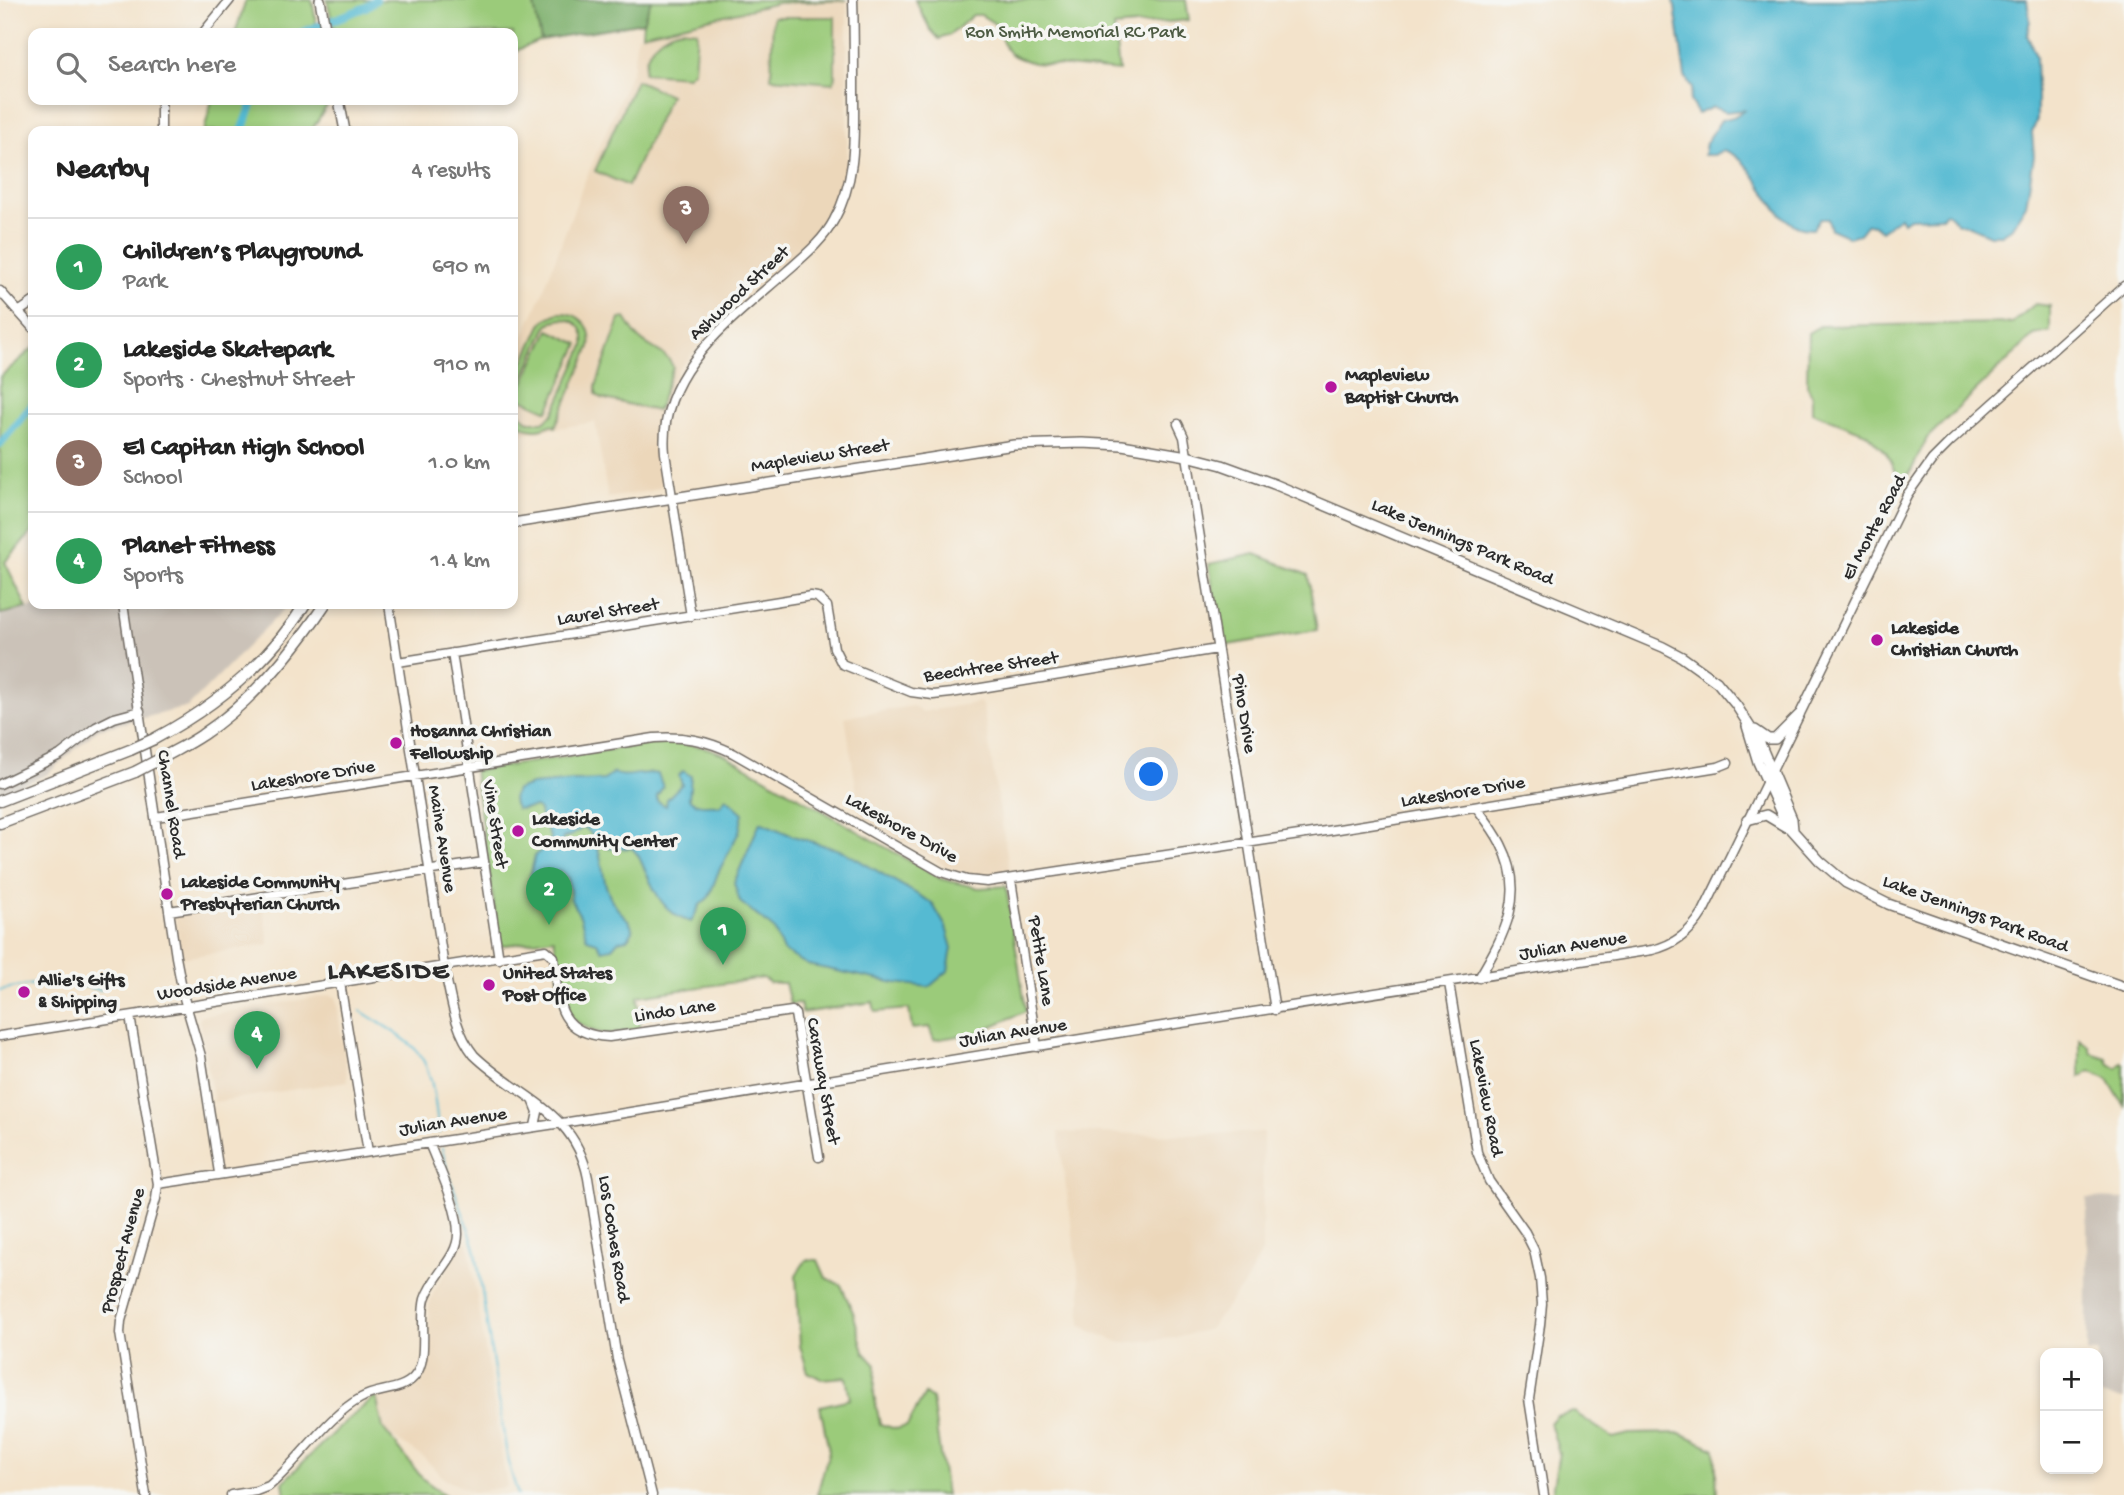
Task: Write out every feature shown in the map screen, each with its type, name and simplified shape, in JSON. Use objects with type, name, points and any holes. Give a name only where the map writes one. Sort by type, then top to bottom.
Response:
[{"type":"highway","points":[[0,802],[131,750],[191,719],[227,694],[265,659],[302,609]]},
{"type":"highway","points":[[0,823],[135,772],[204,734],[257,690],[305,634],[322,609]]},
{"type":"main road","points":[[320,0],[325,28]]},
{"type":"main road","points":[[340,105],[344,126]]},
{"type":"main road","name":"Mapleview Street","points":[[518,522],[1014,445],[1082,443],[1133,446]]},
{"type":"main road","name":"Lake Jennings Park Road","points":[[1133,446],[1222,465],[1274,484],[1663,646],[1682,657],[1717,682],[1754,732],[1792,819],[1793,830]]},
{"type":"main road","points":[[1747,725],[1764,738],[1772,740],[1785,731],[1799,715]]},
{"type":"main road","name":"Lake Jennings Park Road","points":[[1747,725],[1751,744],[1785,822],[1825,867],[1865,895],[2124,987]]},
{"type":"main road","points":[[1747,820],[1766,815],[1793,830]]},
{"type":"street","points":[[207,28],[230,0]]},
{"type":"street","name":"Ashwood Street","points":[[691,615],[665,453],[665,426],[672,398],[697,354],[808,253],[826,233],[846,195],[854,153],[853,0]]},
{"type":"street","points":[[161,105],[161,126]]},
{"type":"street","name":"El Monte Road","points":[[1771,771],[1897,511],[1932,460],[2124,286]]},
{"type":"street","points":[[0,291],[28,321]]},
{"type":"street","points":[[20,311],[28,305]]},
{"type":"street","name":"Pino Drive","points":[[1178,424],[1184,437],[1275,1010]]},
{"type":"street","name":"Laurel Street","points":[[398,662],[811,596],[822,599]]},
{"type":"street","name":"Beechtree Street","points":[[822,599],[827,606],[834,648],[839,661],[903,690],[919,694],[951,693],[1217,649]]},
{"type":"street","name":"Channel Road","points":[[124,609],[169,911],[187,1007],[201,1056],[219,1173]]},
{"type":"street","name":"Maine Avenue","points":[[390,609],[444,967],[462,1037]]},
{"type":"street","name":"Vine Street","points":[[452,653],[499,959]]},
{"type":"street","points":[[0,784],[60,755],[96,727],[114,718],[140,711]]},
{"type":"street","name":"Lakeshore Drive","points":[[156,817],[680,736],[700,739],[733,753],[941,872],[977,881],[1012,880],[1476,807],[1718,767],[1728,763]]},
{"type":"street","name":"Julian Avenue","points":[[158,1184],[562,1123],[1652,950],[1674,942],[1686,933],[1703,912],[1771,771]]},
{"type":"street","points":[[1476,807],[1505,852],[1512,888],[1507,925],[1479,978]]},
{"type":"street","points":[[169,911],[484,862]]},
{"type":"street","name":"Petite Lane","points":[[1012,880],[1037,1046]]},
{"type":"street","points":[[497,945],[508,950],[538,951]]},
{"type":"street","name":"Lindo Lane","points":[[538,951],[546,950],[554,957],[558,1003],[567,1020],[590,1035],[609,1037],[792,1010]]},
{"type":"street","name":"Woodside Avenue","points":[[0,1036],[538,951]]},
{"type":"street","name":"Lakeview Road","points":[[1449,983],[1477,1152],[1489,1181],[1525,1232],[1534,1250],[1540,1278],[1541,1314],[1529,1399],[1544,1495]]},
{"type":"street","points":[[340,984],[368,1152]]},
{"type":"street","name":"Caraway Street","points":[[792,1010],[797,1024],[819,1157]]},
{"type":"street","name":"Prospect Avenue","points":[[130,1016],[158,1184],[120,1333],[146,1495]]},
{"type":"street","name":"Los Coches Road","points":[[462,1037],[480,1062],[562,1123],[576,1143],[585,1163],[617,1359],[652,1495]]},
{"type":"street","points":[[533,1100],[538,1112],[535,1126]]},
{"type":"street","points":[[231,1495],[269,1486],[357,1400],[371,1393],[402,1385],[418,1373],[425,1301],[433,1282],[455,1247],[458,1235],[454,1212],[429,1143]]},
{"type":"shaded area","points":[[847,0],[847,159],[841,198],[821,233],[798,257],[727,317],[678,370],[662,412],[657,449],[662,486],[650,491],[608,498],[595,422],[518,434],[518,349],[628,80],[637,36],[778,3]]},
{"type":"shaded area","points":[[28,608],[284,609],[188,707],[98,729],[46,775],[0,793],[0,614]]},
{"type":"shaded area","points":[[980,702],[1010,873],[972,875],[944,865],[861,818],[845,717],[913,706],[922,712]]},
{"type":"shaded area","points":[[262,901],[269,944],[182,958],[175,915]]},
{"type":"shaded area","points":[[330,995],[336,997],[348,1081],[214,1102],[199,1020],[202,1016]]},
{"type":"shaded area","points":[[1058,1132],[1190,1135],[1263,1132],[1262,1252],[1244,1285],[1209,1329],[1175,1338],[1122,1343],[1081,1325],[1081,1291]]},
{"type":"shaded area","points":[[2087,1198],[2124,1199],[2124,1399],[2103,1396],[2103,1348],[2087,1348]]},
{"type":"shaded area","points":[[464,1242],[468,1242],[507,1487],[473,1492],[446,1480],[422,1456],[383,1428],[376,1396],[407,1391],[419,1384],[424,1376],[426,1360],[429,1361],[429,1306],[434,1291]]},
{"type":"green space","points":[[246,0],[312,0],[317,28],[237,28]]},
{"type":"green space","points":[[327,0],[533,0],[541,40],[518,50],[518,28],[334,28]]},
{"type":"green space","points":[[533,0],[651,0],[643,22],[541,40]]},
{"type":"green space","points":[[651,0],[847,0],[778,3],[642,34],[643,22]]},
{"type":"green space","name":"Ron Smith Memorial RC Park","points":[[915,0],[1186,0],[1189,20],[1114,27],[1119,71],[1034,63],[1016,57],[1004,46],[995,24],[981,15],[973,15],[950,35],[939,39],[930,29]]},
{"type":"green space","points":[[773,17],[835,17],[833,83],[771,78]]},
{"type":"green space","points":[[682,29],[697,31],[694,70],[688,76],[644,73],[650,50],[660,38]]},
{"type":"green space","points":[[636,80],[670,95],[628,186],[595,171]]},
{"type":"green space","points":[[211,105],[327,105],[314,126],[205,126]]},
{"type":"green space","points":[[2035,304],[2050,306],[2050,332],[2034,335],[1927,438],[1901,485],[1887,454],[1866,433],[1812,412],[1812,396],[1807,385],[1808,333],[1820,326],[2012,323]]},
{"type":"green space","points":[[558,313],[573,315],[587,327],[590,347],[555,427],[551,425],[540,429],[521,425],[518,422],[518,413],[530,422],[543,422],[553,414],[584,346],[582,331],[577,324],[563,319],[553,321],[546,328],[518,389],[518,374],[541,325]]},
{"type":"green space","points":[[625,318],[638,337],[667,357],[673,367],[657,411],[601,398],[596,394],[596,386],[620,319]]},
{"type":"green space","points":[[549,330],[579,344],[548,411],[518,397]]},
{"type":"green space","points":[[28,352],[28,537],[5,562],[27,608],[0,614],[0,377]]},
{"type":"green space","points":[[1255,554],[1308,575],[1317,630],[1222,646],[1209,564]]},
{"type":"green space","points":[[670,742],[704,747],[724,754],[941,879],[979,888],[1006,886],[1026,1011],[977,1033],[934,1040],[929,1027],[912,1029],[909,1009],[875,1012],[873,1002],[802,1013],[800,1003],[790,1004],[785,983],[770,983],[763,978],[638,996],[640,1029],[600,1033],[577,1022],[563,1005],[554,938],[500,946],[474,771]]},
{"type":"green space","points":[[2080,1039],[2089,1046],[2091,1053],[2107,1058],[2108,1063],[2117,1069],[2122,1063],[2124,1065],[2124,1106],[2108,1079],[2090,1071],[2080,1077]]},
{"type":"green space","points":[[806,1260],[818,1260],[826,1278],[841,1285],[853,1312],[864,1352],[876,1365],[874,1395],[880,1424],[896,1429],[907,1426],[925,1394],[932,1399],[946,1495],[817,1495],[829,1451],[820,1406],[850,1399],[846,1377],[821,1379],[808,1372],[800,1346],[796,1275]]},
{"type":"green space","points":[[376,1396],[383,1428],[423,1479],[445,1495],[285,1495],[283,1482],[340,1426]]},
{"type":"green space","points":[[1574,1412],[1613,1438],[1629,1434],[1681,1433],[1715,1449],[1717,1495],[1553,1495],[1559,1453],[1550,1423],[1556,1416]]},
{"type":"water","points":[[1674,0],[2027,0],[2030,20],[2027,35],[2036,56],[2037,119],[2032,133],[2034,156],[2026,205],[2012,227],[2001,235],[1990,235],[1958,223],[1946,212],[1943,217],[1909,218],[1903,222],[1900,217],[1881,231],[1874,225],[1867,224],[1859,234],[1849,237],[1831,229],[1828,219],[1820,219],[1813,229],[1798,227],[1776,208],[1748,167],[1737,157],[1723,150],[1714,155],[1704,155],[1706,143],[1721,120],[1745,110],[1725,112],[1713,107],[1698,114],[1690,101],[1692,88],[1685,76]]},
{"type":"water","points":[[683,771],[691,776],[689,799],[701,805],[720,806],[726,798],[743,813],[739,832],[709,897],[700,905],[691,922],[671,912],[664,904],[632,848],[602,846],[584,827],[563,838],[562,842],[589,842],[597,846],[610,897],[632,927],[633,931],[627,939],[618,941],[612,948],[602,950],[597,942],[587,939],[580,916],[571,900],[568,879],[560,871],[553,874],[546,898],[538,902],[530,896],[529,881],[535,855],[547,846],[551,839],[536,807],[515,807],[513,800],[516,790],[531,785],[604,780],[614,773],[624,776],[652,773],[658,774],[663,787],[657,801],[666,806],[667,799],[682,784],[679,776]]},
{"type":"water","points":[[760,822],[793,836],[843,851],[932,903],[946,927],[952,948],[948,971],[929,987],[895,983],[808,965],[783,951],[774,929],[740,902],[734,883]]},
{"type":"waterway","points":[[314,28],[366,7],[376,0]]},
{"type":"waterway","points":[[244,126],[252,105]]},
{"type":"waterway","points":[[0,444],[28,410]]},
{"type":"waterway","points":[[0,990],[50,983],[101,990]]},
{"type":"waterway","points":[[361,1011],[403,1038],[422,1058],[433,1089],[439,1133]]},
{"type":"waterway","points":[[442,1148],[476,1252],[508,1462],[518,1495]]},
{"type":"place","name":"El Capitan High School","points":[[686,244]]},
{"type":"place","name":"Mapleview Baptist Church","points":[[1331,387]]},
{"type":"place","name":"Lakeside Christian Church","points":[[1877,640]]},
{"type":"place","name":"Hosanna Christian Fellowship","points":[[396,743]]},
{"type":"place","name":"Lakeside Community Center","points":[[518,831]]},
{"type":"place","name":"Lakeside Community Presbyterian Church","points":[[167,894]]},
{"type":"place","name":"Lakeside Skatepark","points":[[549,925]]},
{"type":"place","name":"Children’s Playground","points":[[723,965]]},
{"type":"place","name":"United States Post Office","points":[[489,985]]},
{"type":"place","name":"Allie's Gifts & Shipping","points":[[24,992]]},
{"type":"place","name":"Planet Fitness","points":[[257,1069]]},
{"type":"district","name":"LAKESIDE","points":[[389,973]]}]
